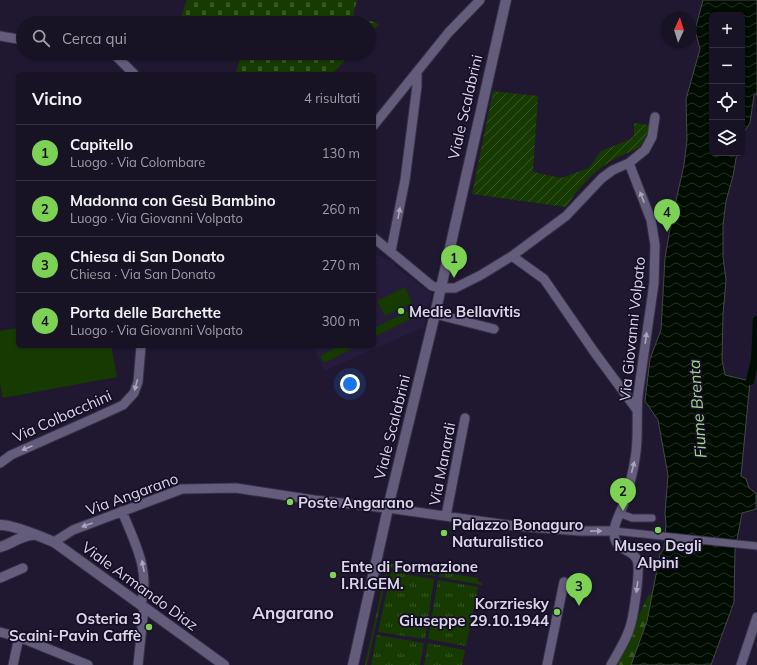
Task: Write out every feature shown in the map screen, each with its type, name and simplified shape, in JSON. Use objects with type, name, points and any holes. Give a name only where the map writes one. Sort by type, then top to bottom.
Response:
[{"type":"street","points":[[376,123],[449,32],[480,0]]},
{"type":"street","name":"Viale Scalabrini","points":[[353,665],[388,508],[435,314],[506,0]]},
{"type":"street","points":[[0,36],[16,39]]},
{"type":"street","points":[[120,60],[132,72]]},
{"type":"street","points":[[391,251],[405,180],[417,86],[417,73]]},
{"type":"street","points":[[376,240],[432,286],[440,288],[455,288],[481,275],[512,256],[566,216],[602,178],[613,170],[629,163],[644,150],[652,137],[655,117]]},
{"type":"street","name":"Via Giovanni Volpato","points":[[614,531],[619,513],[625,502],[640,439],[637,410],[654,283],[655,245],[652,220],[629,163]]},
{"type":"street","points":[[512,256],[544,279],[595,353],[637,410]]},
{"type":"street","points":[[435,314],[494,329]]},
{"type":"street","name":"Via Colbacchini","points":[[0,463],[11,455],[99,416],[122,404],[134,393],[138,382],[141,348]]},
{"type":"street","name":"Via Manardi","points":[[446,516],[465,418]]},
{"type":"street","name":"Via Angarano","points":[[54,542],[73,530],[182,489],[236,488],[314,500],[388,508],[515,526],[581,532],[614,531],[757,546]]},
{"type":"street","points":[[122,511],[142,562],[144,578],[138,665]]},
{"type":"street","points":[[619,513],[632,518],[652,518]]},
{"type":"street","points":[[3,525],[13,532],[13,535],[3,545]]},
{"type":"street","name":"Viale Armando Diaz","points":[[3,525],[37,535],[54,542],[224,665]]},
{"type":"street","points":[[610,665],[629,630],[638,572],[637,560],[634,556],[617,546],[614,531]]},
{"type":"street","points":[[3,545],[28,535],[37,535]]},
{"type":"street","points":[[0,578],[23,568]]},
{"type":"street","points":[[547,665],[564,582]]},
{"type":"street","points":[[741,665],[757,617]]},
{"type":"street","points":[[0,632],[19,637],[88,665]]},
{"type":"street","points":[[12,665],[19,637]]},
{"type":"shaded area","name":"Medie Bellavitis","points":[[376,253],[389,261],[392,260],[395,266],[432,294],[424,327],[324,371],[314,348],[376,348]]},
{"type":"green space","points":[[187,0],[357,0],[353,15],[356,16],[181,16]]},
{"type":"green space","points":[[240,60],[345,60],[334,72],[236,72]]},
{"type":"green space","points":[[493,91],[538,96],[533,172],[561,178],[589,168],[601,151],[629,140],[634,136],[634,123],[649,125],[647,135],[640,146],[636,149],[604,165],[592,175],[575,194],[566,207],[472,194]]},
{"type":"green space","points":[[405,287],[412,303],[385,316],[377,301]]},
{"type":"green space","points":[[414,308],[418,315],[376,336],[376,327]]},
{"type":"green space","points":[[16,328],[16,348],[111,348],[117,377],[3,398],[0,384],[0,331]]},
{"type":"green space","points":[[335,348],[353,348],[324,363],[320,356]]},
{"type":"green space","points":[[388,563],[436,571],[435,576],[387,568]]},
{"type":"green space","points":[[386,570],[388,570],[367,665],[365,665]]},
{"type":"green space","points":[[391,572],[434,579],[425,639],[378,632]]},
{"type":"green space","points":[[440,572],[478,578],[478,581],[482,583],[482,585],[439,577]]},
{"type":"green space","points":[[438,580],[478,587],[466,646],[428,639]]},
{"type":"green space","points":[[649,594],[652,595],[647,621],[631,665],[615,665]]},
{"type":"green space","points":[[377,635],[424,643],[420,665],[371,665]]},
{"type":"green space","points":[[428,643],[465,650],[462,665],[424,665]]},
{"type":"water","name":"Fiume Brenta","points":[[703,0],[757,0],[757,94],[754,95],[750,123],[745,130],[745,12],[709,12],[709,156],[736,156],[726,201],[723,225],[723,257],[726,280],[723,314],[722,360],[725,375],[750,381],[741,476],[746,479],[749,488],[756,493],[756,509],[742,513],[735,550],[734,602],[711,665],[631,665],[647,621],[660,554],[664,549],[668,475],[658,420],[645,401],[650,359],[661,330],[665,258],[684,165],[687,140],[686,99],[700,49],[697,38],[697,22]]},
{"type":"waterway","points":[[750,381],[755,359],[757,320]]},
{"type":"place","name":"Porta delle Barchette","points":[[667,232]]},
{"type":"place","name":"Capitello","points":[[454,278]]},
{"type":"place","name":"Medie Bellavitis","points":[[401,311]]},
{"type":"place","name":"Poste Angarano","points":[[290,502]]},
{"type":"place","name":"Madonna con Gesù Bambino","points":[[623,511]]},
{"type":"place","name":"Museo Degli Alpini","points":[[658,530]]},
{"type":"place","name":"Palazzo Bonaguro Naturalistico","points":[[444,533]]},
{"type":"place","name":"Ente di Formazione I.RI.GEM.","points":[[333,575]]},
{"type":"place","name":"Chiesa di San Donato","points":[[579,606]]},
{"type":"place","name":"Korzriesky Giuseppe 29.10.1944","points":[[557,612]]},
{"type":"place","name":"Osteria 3 Scaini-Pavin Caffè","points":[[149,627]]},
{"type":"district","name":"Angarano","points":[[293,612]]}]
